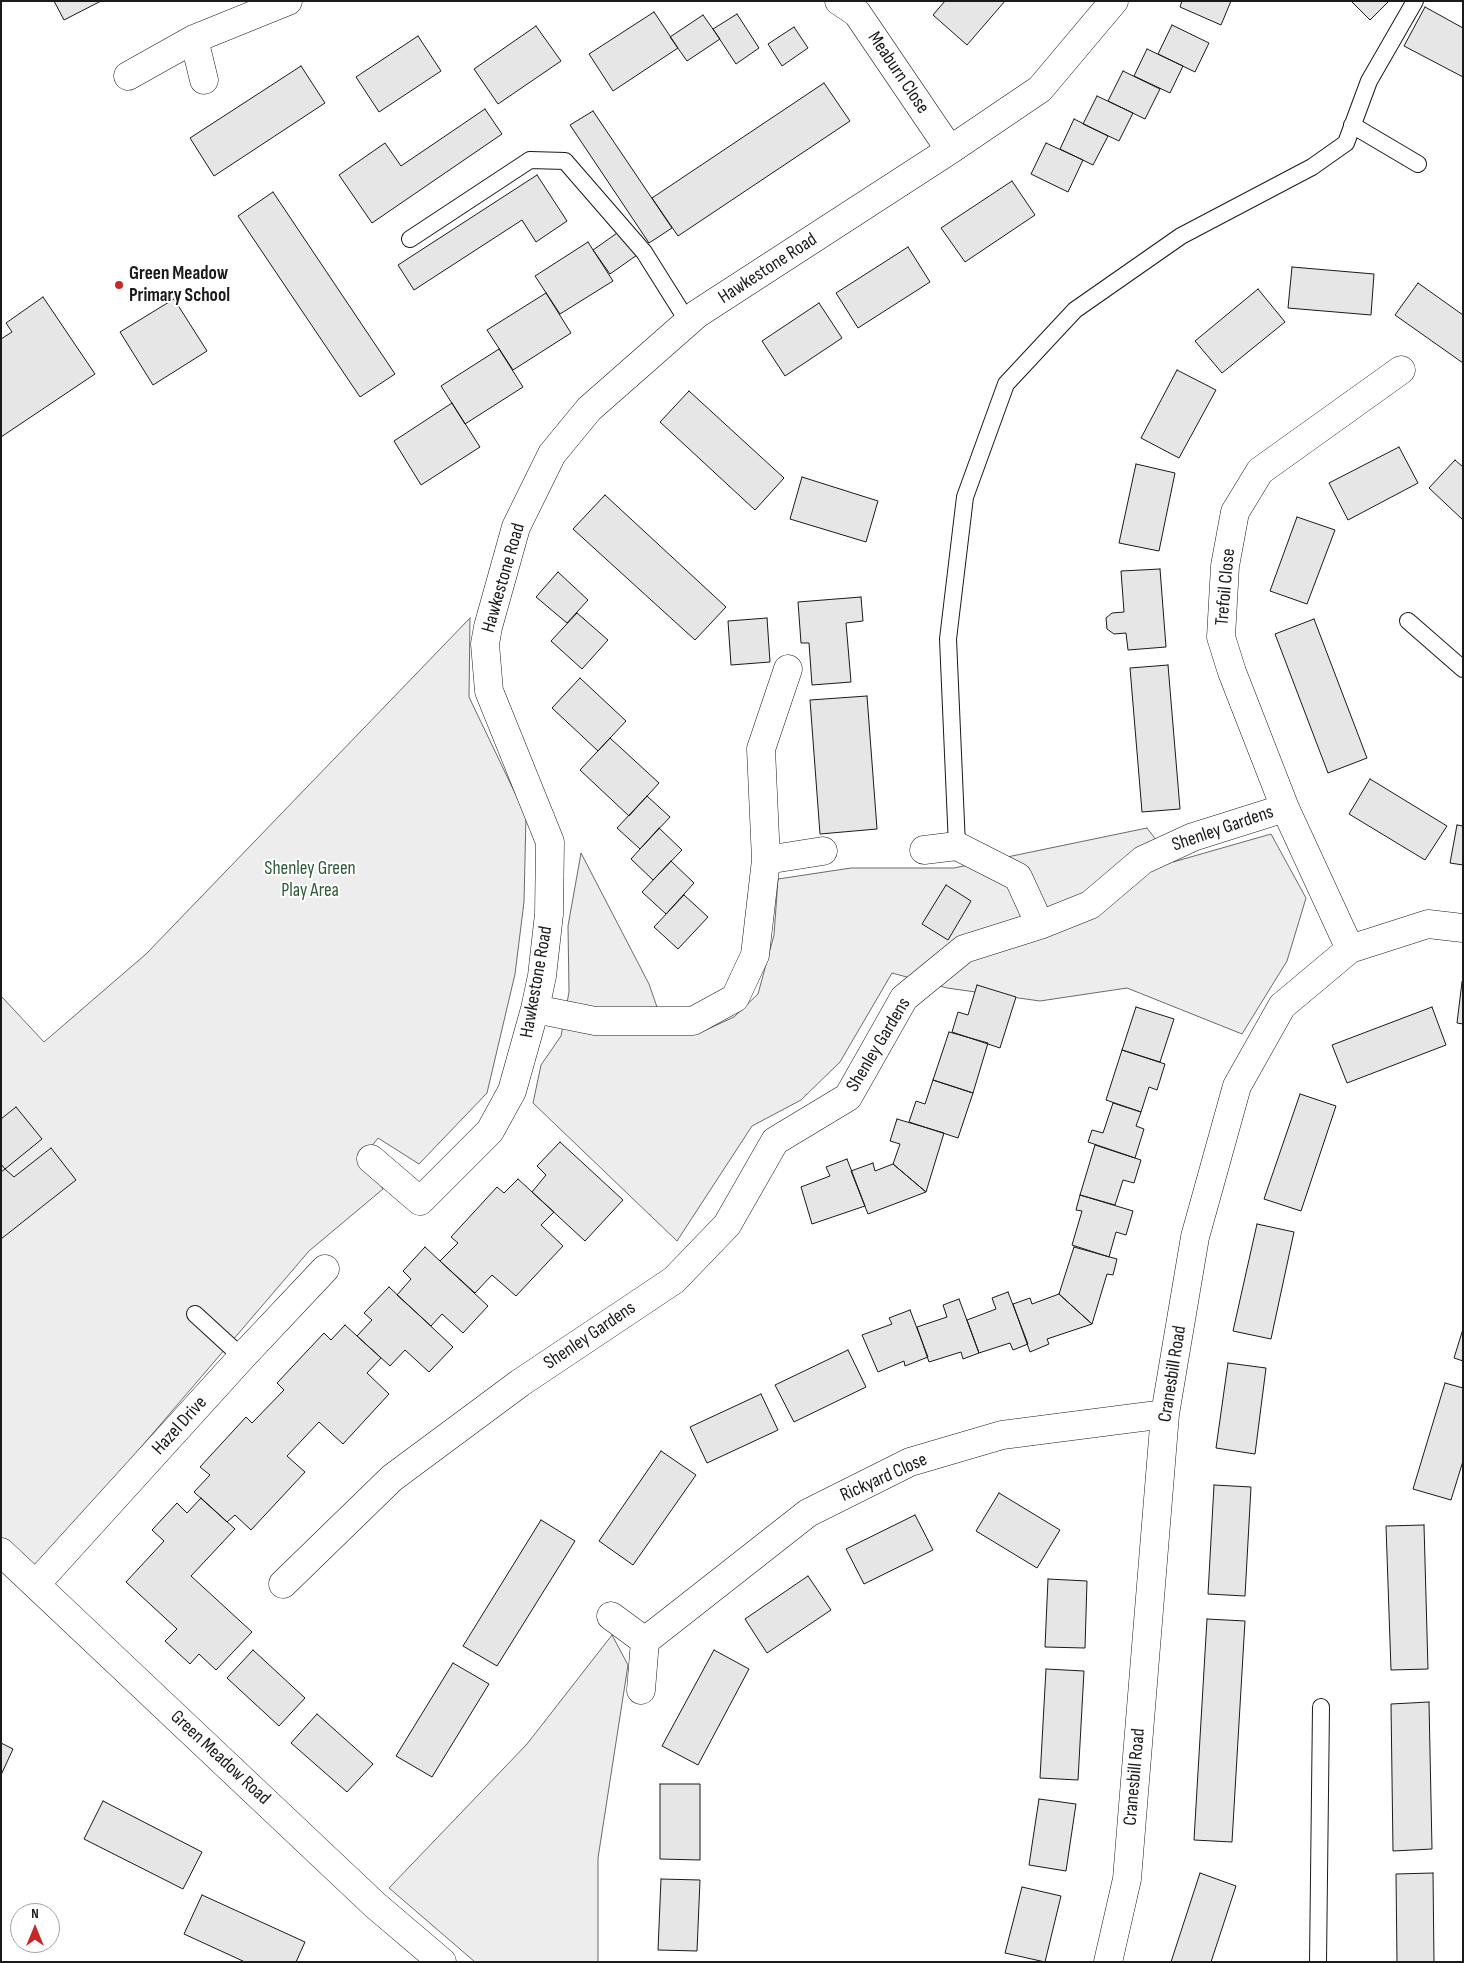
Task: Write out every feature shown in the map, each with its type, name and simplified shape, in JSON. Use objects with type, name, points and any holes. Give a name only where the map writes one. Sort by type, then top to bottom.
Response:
[{"type":"street","points":[[128,76],[194,40],[288,1]]},
{"type":"street","name":"Meaburn Close","points":[[839,1],[857,13],[950,150]]},
{"type":"street","name":"Hawkestone Road","points":[[372,1159],[420,1201],[490,1130],[512,1091],[535,1009],[542,976],[549,914],[550,842],[489,691],[485,644],[516,527],[552,454],[589,409],[697,314],[950,150],[1040,89],[1114,1]]},
{"type":"street","points":[[194,40],[204,80]]},
{"type":"street","name":"Trefoil Close","points":[[1350,949],[1285,808],[1232,672],[1221,637],[1225,566],[1235,512],[1260,471],[1401,370]]},
{"type":"street","points":[[535,1009],[595,1021],[693,1022],[735,998],[755,955],[766,860],[761,749],[788,670]]},
{"type":"street","name":"Shenley Gardens","points":[[283,1584],[392,1478],[520,1383],[674,1280],[727,1225],[775,1141],[848,1097],[904,998],[964,949],[1040,925],[1090,905],[1144,860],[1194,837],[1285,808]]},
{"type":"street","points":[[924,850],[956,846],[1018,877],[1040,925]]},
{"type":"street","points":[[766,860],[822,851]]},
{"type":"street","name":"Cranesbill Road","points":[[1108,1962],[1127,1879],[1165,1414],[1195,1237],[1237,1086],[1282,1006],[1350,949],[1428,924],[1463,928]]},
{"type":"street","name":"Hazel Drive","points":[[36,1584],[242,1358],[326,1269]]},
{"type":"street","name":"Rickyard Close","points":[[645,1641],[808,1513],[910,1462],[1002,1434],[1165,1414]]},
{"type":"street","name":"Green Meadow Road","points":[[1,1552],[375,1905],[442,1962]]},
{"type":"street","points":[[611,1616],[645,1641],[641,1690]]},
{"type":"lane","points":[[956,846],[948,639],[965,497],[1006,384],[1075,310],[1181,236],[1312,167],[1346,143],[1369,81],[1416,1]]},
{"type":"lane","points":[[1352,125],[1418,164]]},
{"type":"lane","points":[[410,239],[530,160],[565,161],[644,252],[688,322]]},
{"type":"lane","points":[[1408,621],[1463,669]]},
{"type":"lane","points":[[195,1314],[242,1358]]},
{"type":"lane","points":[[1318,1962],[1321,1706]]},
{"type":"shaded area","points":[[470,618],[469,697],[526,816],[524,902],[515,974],[487,1093],[419,1164],[378,1138],[361,1160],[383,1189],[309,1251],[35,1571],[1,1538],[1,996],[44,1042],[146,954]]},
{"type":"shaded area","points":[[1147,828],[1173,862],[1271,834],[1306,898],[1287,961],[1242,1034],[1127,988],[1040,1001],[947,988],[892,973],[840,1062],[801,1100],[752,1126],[677,1241],[533,1103],[541,1065],[561,1036],[569,992],[568,926],[581,853],[649,984],[666,1033],[697,1034],[734,1017],[758,994],[774,935],[778,879],[851,868],[954,868]]},
{"type":"shaded area","points":[[612,1635],[628,1665],[598,1858],[598,1962],[475,1962],[389,1888],[527,1744]]},
{"type":"building","points":[[54,1],[101,1],[64,20]]},
{"type":"building","points":[[945,1],[1005,1],[967,45],[933,15]]},
{"type":"building","points":[[1182,1],[1231,1],[1221,25],[1180,7]]},
{"type":"building","points":[[1351,1],[1389,1],[1370,20]]},
{"type":"building","points":[[1425,7],[1463,28],[1463,77],[1404,46]]},
{"type":"building","points":[[654,12],[678,48],[613,91],[589,54]]},
{"type":"building","points":[[737,14],[759,48],[736,64],[713,29]]},
{"type":"building","points":[[703,15],[720,39],[687,61],[670,37]]},
{"type":"building","points":[[1172,25],[1209,43],[1195,72],[1158,54]]},
{"type":"building","points":[[536,26],[561,61],[498,104],[474,69]]},
{"type":"building","points":[[794,27],[808,48],[782,66],[768,44]]},
{"type":"building","points":[[418,36],[441,71],[379,112],[356,77]]},
{"type":"building","points":[[1147,49],[1183,66],[1170,93],[1134,76]]},
{"type":"building","points":[[301,66],[325,103],[214,176],[190,138]]},
{"type":"building","points":[[1123,71],[1160,89],[1145,119],[1108,101]]},
{"type":"building","points":[[824,83],[850,121],[678,236],[652,198]]},
{"type":"building","points":[[1097,96],[1133,113],[1119,141],[1083,124]]},
{"type":"building","points":[[485,109],[502,134],[372,223],[339,175],[385,143],[401,166]]},
{"type":"building","points":[[593,111],[672,228],[649,243],[570,125]]},
{"type":"building","points":[[1074,119],[1108,136],[1093,165],[1060,149]]},
{"type":"building","points":[[1046,143],[1083,160],[1068,192],[1031,174]]},
{"type":"building","points":[[537,175],[567,221],[536,242],[522,220],[414,290],[398,265]]},
{"type":"building","points":[[1012,181],[1035,215],[965,262],[941,228]]},
{"type":"building","points":[[273,192],[395,374],[360,397],[238,216]]},
{"type":"building","points":[[620,231],[637,255],[610,274],[593,250]]},
{"type":"building","points":[[588,242],[613,281],[560,314],[535,276]]},
{"type":"building","points":[[908,247],[930,282],[858,328],[836,293]]},
{"type":"building","points":[[1292,267],[1374,274],[1371,315],[1288,308]]},
{"type":"building","points":[[1418,283],[1463,315],[1463,363],[1395,315]]},
{"type":"building","points":[[1258,289],[1285,322],[1222,373],[1195,341]]},
{"type":"building","points":[[546,293],[571,333],[513,370],[487,330]]},
{"type":"building","points":[[43,297],[95,374],[1,437],[1,339],[12,332],[6,323]]},
{"type":"building","points":[[174,299],[207,351],[153,385],[120,332]]},
{"type":"building","points":[[819,303],[842,338],[785,376],[762,341]]},
{"type":"building","points":[[499,349],[523,387],[465,424],[441,386]]},
{"type":"building","points":[[1177,370],[1216,390],[1179,458],[1141,438]]},
{"type":"building","points":[[689,391],[784,478],[755,510],[660,422]]},
{"type":"building","points":[[452,403],[480,447],[421,485],[394,441]]},
{"type":"building","points":[[1399,447],[1418,483],[1348,520],[1329,483]]},
{"type":"building","points":[[1455,460],[1463,467],[1463,520],[1429,488]]},
{"type":"building","points":[[1136,464],[1175,473],[1159,551],[1119,543]]},
{"type":"building","points":[[802,477],[878,501],[866,542],[790,519]]},
{"type":"building","points":[[605,495],[726,607],[695,640],[573,529]]},
{"type":"building","points":[[1297,517],[1335,530],[1307,604],[1270,591]]},
{"type":"building","points":[[1160,569],[1166,647],[1128,650],[1126,633],[1114,634],[1107,629],[1106,618],[1112,613],[1124,612],[1121,571]]},
{"type":"building","points":[[558,572],[588,600],[567,623],[536,597]]},
{"type":"building","points":[[861,597],[863,621],[846,623],[851,682],[812,685],[809,643],[801,643],[798,602]]},
{"type":"building","points":[[577,613],[608,640],[582,669],[551,641]]},
{"type":"building","points":[[767,618],[770,662],[731,665],[728,621]]},
{"type":"building","points":[[1314,619],[1367,758],[1328,773],[1275,634]]},
{"type":"building","points":[[1168,665],[1180,809],[1142,812],[1130,668]]},
{"type":"building","points":[[580,678],[626,721],[598,751],[552,708]]},
{"type":"building","points":[[867,696],[877,829],[820,834],[810,700]]},
{"type":"building","points":[[610,738],[659,783],[629,816],[580,770]]},
{"type":"building","points":[[1370,779],[1447,826],[1425,860],[1349,814]]},
{"type":"building","points":[[647,796],[670,817],[640,849],[617,828]]},
{"type":"building","points":[[1457,825],[1463,826],[1463,865],[1450,863]]},
{"type":"building","points":[[659,828],[682,850],[653,880],[631,859]]},
{"type":"building","points":[[671,861],[694,883],[666,914],[642,892]]},
{"type":"building","points":[[946,885],[971,901],[948,940],[922,924]]},
{"type":"building","points":[[684,895],[708,917],[678,949],[654,927]]},
{"type":"building","points":[[1463,982],[1463,1024],[1457,1023]]},
{"type":"building","points":[[977,985],[1016,997],[1000,1048],[952,1032],[958,1012],[968,1015]]},
{"type":"building","points":[[1136,1007],[1174,1019],[1160,1062],[1122,1050]]},
{"type":"building","points":[[1432,1007],[1446,1045],[1347,1083],[1332,1045]]},
{"type":"building","points":[[949,1032],[988,1043],[973,1093],[933,1080]]},
{"type":"building","points":[[1122,1050],[1165,1064],[1157,1090],[1149,1087],[1141,1112],[1106,1100]]},
{"type":"building","points":[[933,1080],[973,1093],[958,1138],[909,1122],[916,1101],[925,1104]]},
{"type":"building","points":[[1300,1094],[1336,1106],[1301,1211],[1264,1199]]},
{"type":"building","points":[[1113,1103],[1141,1112],[1136,1126],[1144,1129],[1135,1158],[1088,1142],[1092,1130],[1103,1133]]},
{"type":"building","points":[[16,1107],[42,1139],[5,1169],[1,1164],[1,1119]]},
{"type":"building","points":[[897,1119],[944,1133],[926,1192],[893,1164],[900,1144],[890,1141]]},
{"type":"building","points":[[560,1142],[623,1200],[585,1241],[532,1192],[546,1175],[537,1166]]},
{"type":"building","points":[[1095,1145],[1141,1160],[1134,1183],[1123,1180],[1115,1205],[1080,1195]]},
{"type":"building","points":[[51,1148],[76,1180],[1,1239],[1,1172],[5,1169],[14,1177]]},
{"type":"building","points":[[847,1159],[865,1206],[812,1224],[801,1187],[830,1176],[826,1167]]},
{"type":"building","points":[[873,1163],[875,1171],[893,1164],[926,1192],[868,1214],[851,1171]]},
{"type":"building","points":[[518,1179],[554,1212],[541,1225],[563,1246],[516,1296],[492,1275],[475,1293],[440,1261],[458,1243],[451,1237],[497,1187],[504,1193]]},
{"type":"building","points":[[1080,1195],[1133,1211],[1126,1235],[1116,1232],[1109,1257],[1072,1245],[1082,1211],[1076,1210]]},
{"type":"building","points":[[1257,1224],[1294,1232],[1271,1339],[1233,1331]]},
{"type":"building","points":[[425,1247],[488,1306],[463,1333],[442,1314],[431,1326],[397,1295],[411,1279],[403,1271]]},
{"type":"building","points":[[1074,1247],[1117,1259],[1113,1275],[1107,1274],[1092,1324],[1059,1294]]},
{"type":"building","points":[[389,1287],[453,1347],[429,1372],[405,1350],[390,1366],[357,1336],[372,1320],[364,1313]]},
{"type":"building","points":[[1008,1292],[1028,1344],[1013,1350],[1010,1343],[979,1353],[967,1320],[996,1309],[992,1298]]},
{"type":"building","points":[[1059,1294],[1092,1324],[1047,1339],[1049,1344],[1030,1352],[1013,1304],[1030,1298],[1032,1304]]},
{"type":"building","points":[[959,1299],[979,1353],[963,1359],[961,1352],[929,1362],[917,1327],[947,1317],[943,1305]]},
{"type":"building","points":[[910,1310],[928,1357],[905,1366],[904,1361],[878,1372],[862,1335],[892,1324],[889,1318]]},
{"type":"building","points":[[345,1325],[381,1358],[367,1373],[389,1394],[343,1444],[319,1422],[287,1456],[305,1472],[251,1530],[235,1515],[227,1522],[194,1492],[210,1475],[200,1467],[246,1417],[252,1423],[284,1390],[277,1383],[324,1333],[331,1340]]},
{"type":"building","points":[[1463,1329],[1463,1361],[1454,1358]]},
{"type":"building","points":[[848,1350],[866,1387],[794,1422],[775,1385]]},
{"type":"building","points":[[1228,1363],[1266,1368],[1255,1454],[1216,1448]]},
{"type":"building","points":[[1445,1383],[1463,1388],[1463,1461],[1451,1500],[1413,1489]]},
{"type":"building","points":[[761,1394],[778,1430],[707,1463],[690,1427]]},
{"type":"building","points":[[661,1451],[696,1475],[633,1565],[599,1541]]},
{"type":"building","points":[[1214,1485],[1251,1487],[1245,1596],[1208,1594]]},
{"type":"building","points":[[999,1493],[1060,1530],[1037,1568],[976,1531]]},
{"type":"building","points":[[201,1498],[235,1529],[191,1576],[252,1632],[216,1670],[199,1654],[190,1664],[165,1641],[177,1629],[126,1582],[164,1541],[152,1530],[177,1503],[187,1513]]},
{"type":"building","points":[[915,1515],[933,1550],[864,1584],[846,1549]]},
{"type":"building","points":[[541,1520],[575,1541],[497,1666],[463,1646]]},
{"type":"building","points":[[1424,1525],[1428,1669],[1391,1670],[1386,1526]]},
{"type":"building","points":[[808,1576],[831,1610],[767,1653],[745,1619]]},
{"type":"building","points":[[1048,1579],[1087,1581],[1085,1648],[1045,1647]]},
{"type":"building","points":[[1207,1619],[1245,1621],[1232,1842],[1194,1840]]},
{"type":"building","points":[[253,1650],[305,1698],[279,1726],[227,1678]]},
{"type":"building","points":[[714,1650],[749,1669],[698,1765],[662,1746]]},
{"type":"building","points":[[453,1663],[489,1684],[432,1777],[396,1756]]},
{"type":"building","points":[[1046,1669],[1084,1671],[1078,1780],[1040,1778]]},
{"type":"building","points":[[1429,1702],[1432,1849],[1393,1851],[1391,1704]]},
{"type":"building","points":[[317,1714],[373,1764],[347,1792],[291,1743]]},
{"type":"building","points":[[1,1743],[13,1749],[1,1775]]},
{"type":"building","points":[[660,1784],[700,1784],[700,1860],[660,1859]]},
{"type":"building","points":[[1039,1799],[1076,1804],[1066,1871],[1029,1865]]},
{"type":"building","points":[[103,1801],[202,1852],[183,1889],[84,1839]]},
{"type":"building","points":[[1200,1873],[1236,1886],[1211,1962],[1171,1962]]},
{"type":"building","points":[[1433,1873],[1434,1962],[1397,1962],[1396,1874]]},
{"type":"building","points":[[661,1879],[700,1880],[697,1951],[658,1950]]},
{"type":"building","points":[[1022,1887],[1061,1896],[1045,1962],[1005,1953]]},
{"type":"building","points":[[202,1895],[305,1942],[296,1962],[245,1962],[184,1934]]},
{"type":"place","name":"Green Meadow Primary School","points":[[119,285]]},
{"type":"park label","name":"Shenley Green Play Area","points":[[310,880]]}]
